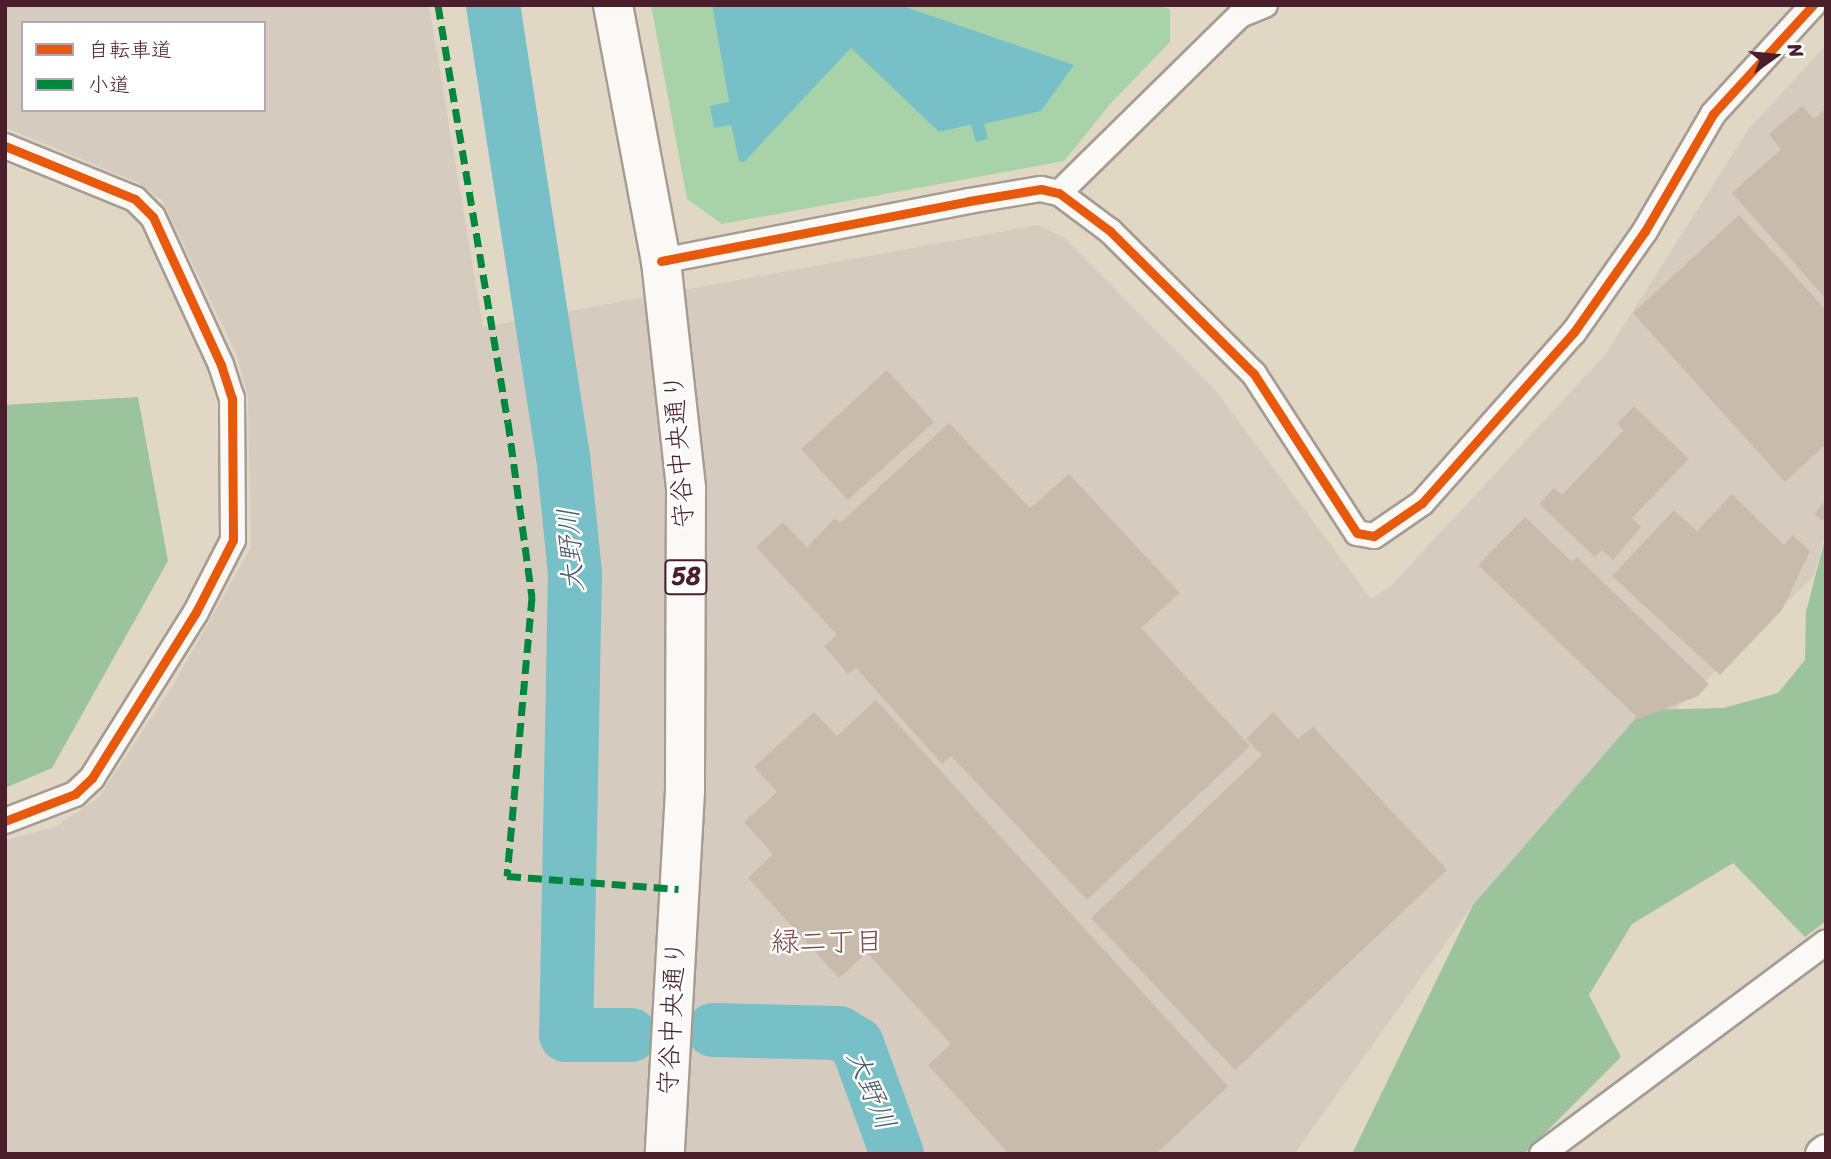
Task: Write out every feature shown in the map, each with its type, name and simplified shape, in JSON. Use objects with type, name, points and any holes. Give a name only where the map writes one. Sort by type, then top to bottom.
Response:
[{"type":"main road","name":"守谷中央通り","points":[[613,5],[661,261],[686,489],[685,791],[665,1154]]},
{"type":"street","points":[[1059,193],[1240,15],[1265,5]]},
{"type":"street","points":[[661,261],[969,201],[1041,189],[1059,193],[1110,231],[1254,374],[1357,533],[1374,536],[1422,503],[1574,332],[1645,231],[1713,114],[1813,5]]},
{"type":"street","points":[[5,146],[135,199],[153,217],[221,365],[232,398],[233,540],[196,612],[92,778],[75,794],[5,821]]},
{"type":"street","points":[[1542,1154],[1826,942]]},
{"type":"shaded area","points":[[5,5],[429,5],[483,327],[1038,225],[1063,237],[1216,391],[1371,599],[1391,586],[1605,355],[1748,130],[1826,45],[1826,532],[1814,576],[1473,905],[1294,1154],[5,1154],[5,840],[55,827],[99,797],[175,682],[251,547],[248,397],[236,353],[162,200],[138,183],[5,127]]},
{"type":"green space","points":[[651,5],[712,5],[729,102],[714,127],[731,125],[739,161],[851,47],[939,132],[1041,111],[1073,65],[900,5],[1155,5],[1170,9],[1170,42],[1112,102],[1064,161],[722,224],[687,199]]},
{"type":"green space","points":[[138,397],[168,561],[52,768],[5,788],[5,405]]},
{"type":"green space","points":[[1826,535],[1826,921],[1805,937],[1733,863],[1632,924],[1589,995],[1621,1057],[1524,1154],[1352,1154],[1473,905],[1643,710],[1723,708],[1778,693],[1805,660],[1806,612]]},
{"type":"water","points":[[712,5],[900,5],[1074,65],[1041,111],[984,124],[988,139],[976,142],[971,125],[939,132],[851,48],[744,162],[739,161],[731,125],[714,128],[710,106],[729,102]]},
{"type":"building","points":[[1802,106],[1814,119],[1826,108],[1826,299],[1732,193],[1781,149],[1769,134]]},
{"type":"building","points":[[1739,215],[1826,310],[1826,444],[1785,482],[1633,313]]},
{"type":"building","points":[[887,370],[934,422],[848,500],[801,449]]},
{"type":"building","points":[[1634,406],[1689,459],[1632,518],[1641,527],[1613,560],[1602,550],[1595,557],[1539,504],[1554,488],[1562,495],[1624,430],[1617,424]]},
{"type":"building","points":[[949,423],[1030,508],[1069,474],[1180,593],[1141,628],[1250,746],[1087,900],[951,756],[942,764],[856,668],[848,674],[824,646],[837,635],[756,547],[783,522],[807,547],[835,518],[840,523]]},
{"type":"building","points":[[1732,494],[1784,545],[1793,535],[1810,551],[1782,610],[1720,675],[1612,576],[1674,510],[1697,531]]},
{"type":"building","points":[[1826,500],[1826,516],[1822,521],[1814,514]]},
{"type":"building","points":[[1525,517],[1572,562],[1577,557],[1709,684],[1698,696],[1639,719],[1478,565]]},
{"type":"building","points":[[876,700],[1228,1086],[1156,1154],[1009,1154],[928,1065],[951,1044],[867,953],[839,978],[748,878],[773,854],[744,822],[777,792],[754,767],[814,712],[837,736]]},
{"type":"building","points":[[1273,712],[1298,739],[1313,727],[1447,870],[1235,1070],[1091,918],[1262,755],[1246,739]]},
{"type":"waterway","name":"大野川","points":[[493,5],[563,455],[575,573],[566,1035],[631,1035]]},
{"type":"waterway","name":"大野川","points":[[713,1030],[839,1033],[857,1044],[897,1154]]},
{"type":"marked path","points":[[438,5],[508,422],[532,597],[507,876],[679,889]]},
{"type":"cycle path","points":[[661,261],[969,201],[1041,189],[1059,193],[1110,231],[1254,374],[1357,533],[1374,536],[1422,503],[1574,332],[1645,231],[1713,114],[1813,5]]},
{"type":"cycle path","points":[[5,146],[135,199],[153,217],[221,365],[232,398],[233,540],[196,612],[92,778],[75,794],[5,821]]},
{"type":"district","name":"緑二丁目","points":[[827,942]]}]
